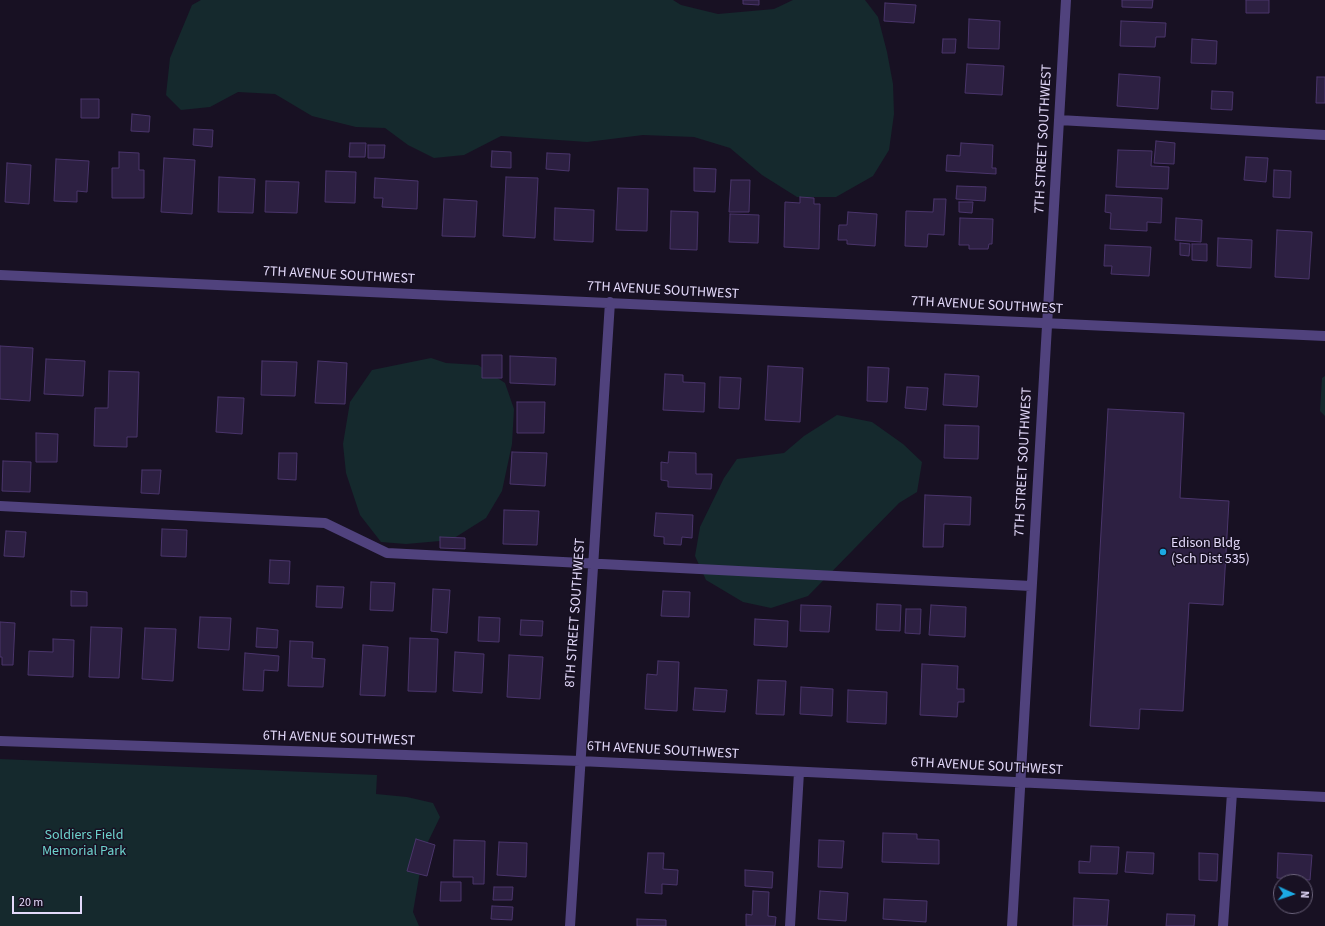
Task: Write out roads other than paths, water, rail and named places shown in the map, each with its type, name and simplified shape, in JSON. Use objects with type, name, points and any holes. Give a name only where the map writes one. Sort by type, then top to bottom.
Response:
[{"type":"street","name":"7TH STREET SOUTHWEST","points":[[1012,926],[1019,783],[1066,0]]},
{"type":"street","points":[[1059,120],[1325,135]]},
{"type":"street","name":"7TH AVENUE SOUTHWEST","points":[[0,275],[1325,336]]},
{"type":"street","name":"8TH STREET SOUTHWEST","points":[[570,926],[610,302]]},
{"type":"street","points":[[0,506],[325,523],[386,553],[1031,586]]},
{"type":"street","name":"6TH AVENUE SOUTHWEST","points":[[0,741],[580,762],[1325,797]]},
{"type":"street","points":[[790,926],[799,772]]},
{"type":"street","points":[[1223,926],[1232,793]]},
{"type":"place","name":"Edison Bldg (Sch Dist 535)","points":[[1163,552]]},
{"type":"park label","name":"Soldiers Field Memorial Park","points":[[84,844]]}]
